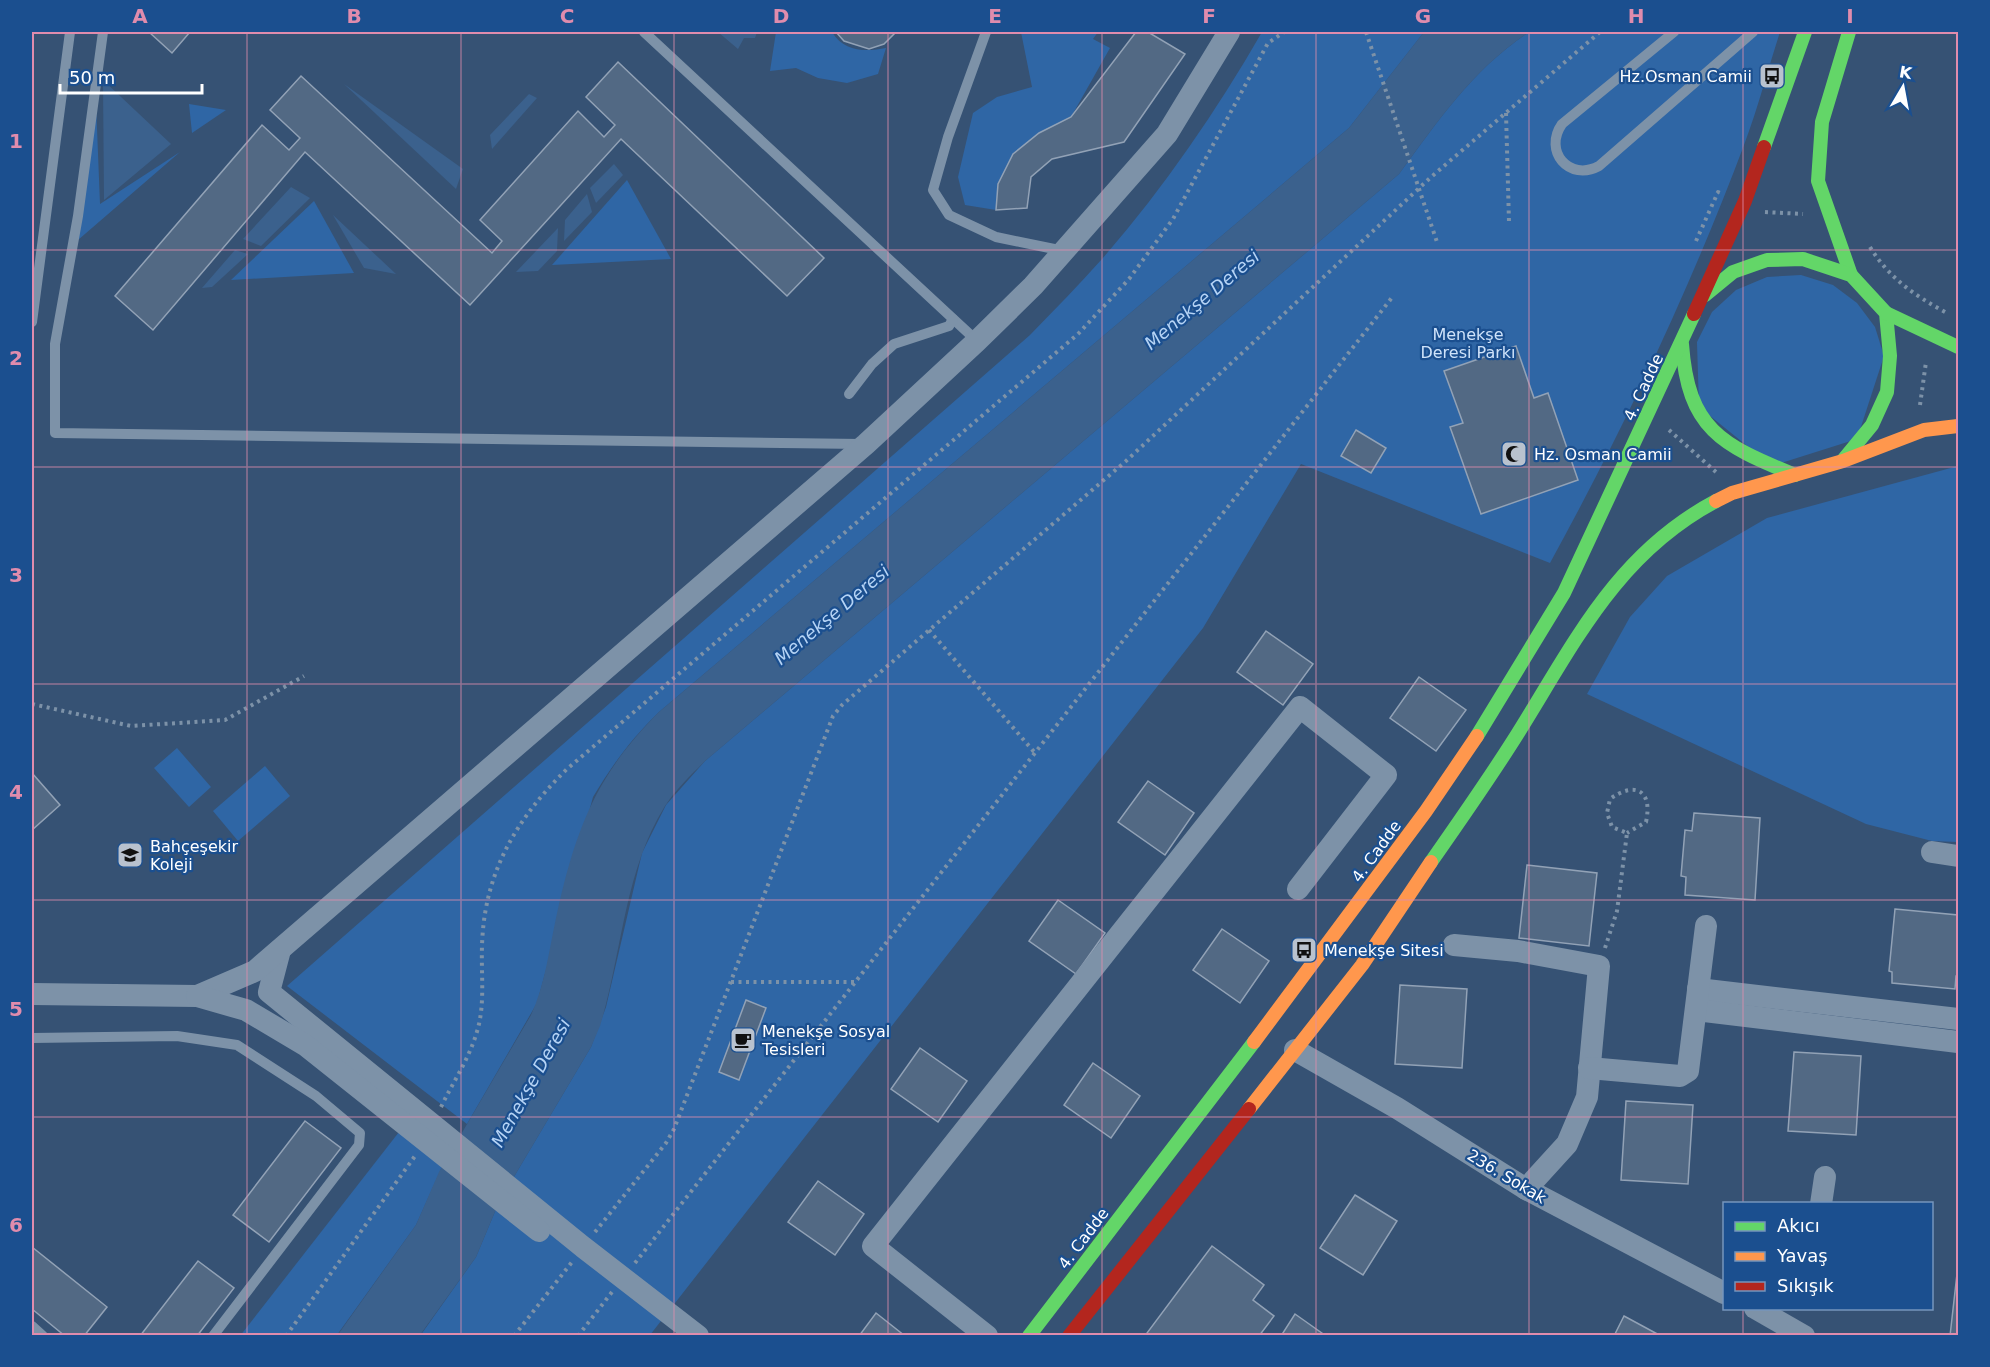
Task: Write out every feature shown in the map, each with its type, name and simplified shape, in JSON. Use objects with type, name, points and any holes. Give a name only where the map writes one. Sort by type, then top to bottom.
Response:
[{"type":"main road","points":[[1795,475],[1755,459],[1724,442],[1701,417],[1686,386],[1682,344],[1757,173],[1805,32]]},
{"type":"main road","points":[[1849,32],[1822,122],[1818,181],[1826,210],[1851,275],[1886,313],[1959,347]]},
{"type":"main road","points":[[1705,295],[1733,272],[1767,260],[1803,259],[1851,275]]},
{"type":"main road","points":[[1843,461],[1872,424],[1887,392],[1890,356],[1886,313]]},
{"type":"main road","name":"4. Cadde","points":[[1029,1335],[1325,949],[1475,739],[1563,593],[1682,344]]},
{"type":"main road","points":[[1069,1335],[1362,965],[1512,743],[1600,602],[1649,547],[1694,513],[1732,494],[1843,461],[1924,430],[1959,426]]},
{"type":"street","points":[[197,996],[255,971],[866,444],[977,341],[1033,286],[1167,134],[1229,32]]},
{"type":"street","points":[[987,1335],[873,1246],[1300,707],[1386,775],[1298,889]]},
{"type":"street","points":[[1932,852],[1959,856]]},
{"type":"street","points":[[1589,1068],[1680,1076],[1688,1071],[1706,926]]},
{"type":"street","points":[[1454,945],[1518,951],[1599,966],[1587,1097],[1567,1144],[1526,1189]]},
{"type":"street","points":[[269,992],[280,950]]},
{"type":"street","points":[[228,982],[269,992],[433,1135],[619,1284],[675,1335]]},
{"type":"street","points":[[32,994],[197,996],[246,1010],[305,1045],[433,1135]]},
{"type":"street","points":[[1697,999],[1959,1019]]},
{"type":"street","points":[[1697,999],[1959,1042]]},
{"type":"street","name":"236. Sokak","points":[[1295,1050],[1397,1108],[1526,1189],[1723,1292]]},
{"type":"street","points":[[1821,1202],[1825,1177]]},
{"type":"street","points":[[619,1284],[698,1335]]},
{"type":"street","points":[[1761,1310],[1804,1335]]},
{"type":"lane","points":[[32,322],[70,32]]},
{"type":"lane","points":[[103,32],[78,216],[55,344],[55,433],[866,444]]},
{"type":"lane","points":[[644,32],[977,341]]},
{"type":"lane","points":[[986,32],[948,137],[933,190],[949,215],[996,237],[1065,251]]},
{"type":"lane","points":[[1674,32],[1562,124],[1554,145],[1558,158],[1566,166],[1582,171],[1599,166],[1753,32]]},
{"type":"lane","points":[[849,394],[872,364],[894,345],[949,326],[953,319]]},
{"type":"lane","points":[[32,1038],[177,1036],[237,1045],[316,1096],[360,1133],[359,1144],[213,1335]]},
{"type":"lane","points":[[32,1326],[44,1335]]},
{"type":"path","points":[[286,1335],[433,1135],[466,1064],[478,1026],[483,986],[484,913],[490,883],[502,855],[533,806],[567,769],[1078,334],[1129,279],[1173,219],[1268,43],[1284,32]]},
{"type":"path","points":[[1366,32],[1438,245]]},
{"type":"path","points":[[514,1335],[670,1136],[833,717],[842,705],[1126,461],[1430,177],[1600,32]]},
{"type":"path","points":[[1506,112],[1509,222]]},
{"type":"path","points":[[1759,210],[1780,214],[1805,214]]},
{"type":"path","points":[[1868,245],[1883,269],[1916,296],[1945,312]]},
{"type":"path","points":[[578,1335],[1394,295]]},
{"type":"path","points":[[1919,410],[1927,358]]},
{"type":"path","points":[[1664,425],[1719,475]]},
{"type":"path","points":[[929,630],[1035,753]]},
{"type":"path","points":[[32,704],[131,726],[225,720],[304,676]]},
{"type":"path","points":[[1624,789],[1637,789],[1645,796],[1649,806],[1646,822],[1627,833],[1612,827],[1607,813],[1610,799],[1624,789]]},
{"type":"path","points":[[1599,966],[1617,911],[1627,833]]},
{"type":"path","points":[[731,982],[856,982]]},
{"type":"green space","points":[[776,32],[832,32],[837,39],[849,47],[863,50],[886,48],[878,74],[847,83],[818,78],[796,68],[770,71]]},
{"type":"green space","points":[[1021,32],[1098,32],[1093,39],[1110,48],[1071,117],[998,184],[996,210],[965,205],[958,177],[973,113],[997,97],[1032,87]]},
{"type":"green space","points":[[1262,32],[1424,32],[1349,128],[659,712],[631,742],[593,797],[537,1003],[467,1124],[287,986],[1030,335],[1102,259],[1167,178],[1207,121]]},
{"type":"green space","name":"Menekşe Deresi Parkı","points":[[1529,32],[1780,32],[1749,131],[1701,252],[1630,409],[1550,563],[1301,464],[1203,628],[650,1335],[420,1336],[476,1257],[499,1202],[591,1047],[606,1007],[642,853],[666,805],[705,761],[1399,174],[1473,79]]},
{"type":"green space","points":[[96,103],[100,204],[180,152],[78,240]]},
{"type":"green space","points":[[189,104],[226,110],[192,133]]},
{"type":"green space","points":[[627,180],[671,259],[552,265]]},
{"type":"green space","points":[[314,201],[354,273],[231,280]]},
{"type":"green space","points":[[1801,275],[1833,285],[1857,303],[1875,327],[1884,356],[1857,439],[1772,466],[1699,407],[1697,342],[1712,312],[1736,290],[1767,277]]},
{"type":"green space","points":[[1958,466],[1958,842],[1932,841],[1866,824],[1587,694],[1630,617],[1667,576],[1767,518]]},
{"type":"green space","points":[[177,748],[211,787],[189,807],[154,768]]},
{"type":"green space","points":[[265,766],[290,796],[238,841],[213,811]]},
{"type":"green space","points":[[399,1132],[442,1167],[416,1225],[337,1335],[240,1336]]},
{"type":"water","points":[[718,32],[757,32],[755,38],[744,38],[738,49]]},
{"type":"water","name":"Menekşe Deresi","points":[[1424,32],[1529,32],[1473,79],[1399,174],[705,761],[684,782],[665,806],[651,831],[641,858],[625,913],[600,1026],[591,1047],[499,1202],[476,1257],[420,1335],[337,1336],[416,1225],[439,1172],[531,1015],[543,980],[563,887],[580,831],[603,782],[637,736],[659,712],[1349,128]]},
{"type":"water","points":[[103,80],[171,144],[104,200]]},
{"type":"water","points":[[344,84],[463,169],[456,189]]},
{"type":"water","points":[[529,94],[537,98],[492,149],[490,135]]},
{"type":"water","points":[[614,164],[623,175],[596,203],[590,188]]},
{"type":"water","points":[[291,187],[310,198],[261,246],[243,239]]},
{"type":"water","points":[[587,194],[592,212],[564,241],[565,220]]},
{"type":"water","points":[[333,215],[396,274],[364,268]]},
{"type":"water","points":[[558,228],[557,251],[538,271],[516,272]]},
{"type":"water","points":[[235,250],[248,254],[212,287],[202,288]]},
{"type":"building","points":[[149,32],[190,32],[172,53]]},
{"type":"building","points":[[836,32],[896,32],[884,44],[869,49],[844,41]]},
{"type":"building","points":[[1136,32],[1148,32],[1185,54],[1124,142],[1052,159],[1031,177],[1027,208],[996,210],[998,184],[1013,154],[1039,133],[1071,117]]},
{"type":"building","points":[[618,62],[824,258],[787,296],[621,139],[470,305],[305,152],[153,330],[115,296],[262,125],[289,150],[300,138],[270,110],[301,76],[492,253],[502,241],[480,220],[578,111],[604,137],[615,125],[586,97]]},
{"type":"building","name":"Hz. Osman Camii","points":[[1516,346],[1534,398],[1548,393],[1578,480],[1481,514],[1450,427],[1463,423],[1444,371]]},
{"type":"building","points":[[1356,430],[1386,448],[1371,473],[1341,456]]},
{"type":"building","points":[[1266,631],[1313,664],[1283,705],[1237,672]]},
{"type":"building","points":[[1419,677],[1466,710],[1436,751],[1390,718]]},
{"type":"building","points":[[32,773],[60,805],[32,830]]},
{"type":"building","points":[[1148,781],[1194,813],[1165,855],[1118,822]]},
{"type":"building","points":[[1694,813],[1760,818],[1755,900],[1685,895],[1686,877],[1681,876],[1685,830],[1692,831]]},
{"type":"building","points":[[1527,865],[1597,873],[1589,946],[1519,938]]},
{"type":"building","points":[[1058,900],[1105,933],[1076,974],[1029,941]]},
{"type":"building","points":[[1895,909],[1958,915],[1958,976],[1956,976],[1955,989],[1892,983],[1892,972],[1889,971]]},
{"type":"building","points":[[1222,929],[1269,961],[1240,1003],[1193,970]]},
{"type":"building","points":[[1400,985],[1467,989],[1462,1068],[1395,1064]]},
{"type":"building","name":"Menekşe Sosyal Tesisleri","points":[[746,1000],[766,1008],[739,1080],[719,1072]]},
{"type":"building","points":[[920,1048],[967,1081],[938,1122],[891,1089]]},
{"type":"building","points":[[1794,1052],[1861,1056],[1856,1135],[1788,1131]]},
{"type":"building","points":[[1093,1063],[1140,1096],[1111,1138],[1064,1105]]},
{"type":"building","points":[[1626,1101],[1693,1105],[1688,1184],[1621,1180]]},
{"type":"building","points":[[305,1121],[341,1148],[269,1242],[233,1215]]},
{"type":"building","points":[[818,1181],[864,1214],[835,1255],[788,1222]]},
{"type":"building","points":[[1355,1195],[1397,1221],[1363,1275],[1320,1248]]},
{"type":"building","points":[[1212,1246],[1264,1285],[1253,1300],[1274,1316],[1259,1336],[1151,1336],[1147,1333]]},
{"type":"building","points":[[32,1247],[107,1307],[84,1336],[65,1336],[32,1309]]},
{"type":"building","points":[[198,1261],[234,1288],[197,1336],[140,1336]]},
{"type":"building","points":[[1958,1265],[1958,1336],[1950,1336]]},
{"type":"building","points":[[876,1313],[905,1336],[859,1336]]},
{"type":"building","points":[[1295,1314],[1326,1336],[1281,1336]]},
{"type":"building","points":[[1624,1316],[1661,1336],[1614,1336]]},
{"type":"traffic: fast","points":[[1764,147],[1805,32]]},
{"type":"traffic: fast","points":[[1849,32],[1822,122],[1818,181],[1851,275]]},
{"type":"traffic: fast","points":[[1705,295],[1733,272],[1767,260],[1803,259],[1851,275],[1886,313],[1890,356],[1887,392],[1872,425],[1844,459]]},
{"type":"traffic: fast","points":[[1886,313],[1958,347]]},
{"type":"traffic: fast","points":[[1477,736],[1564,593],[1694,314]]},
{"type":"traffic: fast","points":[[1682,344],[1692,396],[1701,415],[1713,430],[1728,443],[1747,454],[1795,475]]},
{"type":"traffic: fast","points":[[1431,862],[1473,802],[1598,606],[1650,548],[1680,523],[1716,501]]},
{"type":"traffic: fast","points":[[1029,1336],[1254,1042]]},
{"type":"traffic: slow","points":[[1716,501],[1732,493],[1843,461],[1924,430],[1958,426]]},
{"type":"traffic: slow","points":[[1254,1042],[1426,811],[1477,736]]},
{"type":"traffic: slow","points":[[1249,1109],[1362,965],[1431,862]]},
{"type":"traffic: jam","points":[[1694,314],[1745,201],[1764,147]]},
{"type":"traffic: jam","points":[[1069,1336],[1249,1109]]},
{"type":"place","name":"Hz.Osman Camii","points":[[1772,76]]},
{"type":"place","name":"Hz. Osman Camii","points":[[1514,454]]},
{"type":"place","name":"Bahçeşekir Koleji","points":[[130,855]]},
{"type":"place","name":"Menekşe Sitesi","points":[[1304,950]]},
{"type":"place","name":"Menekşe Sosyal Tesisleri","points":[[743,1040]]}]
